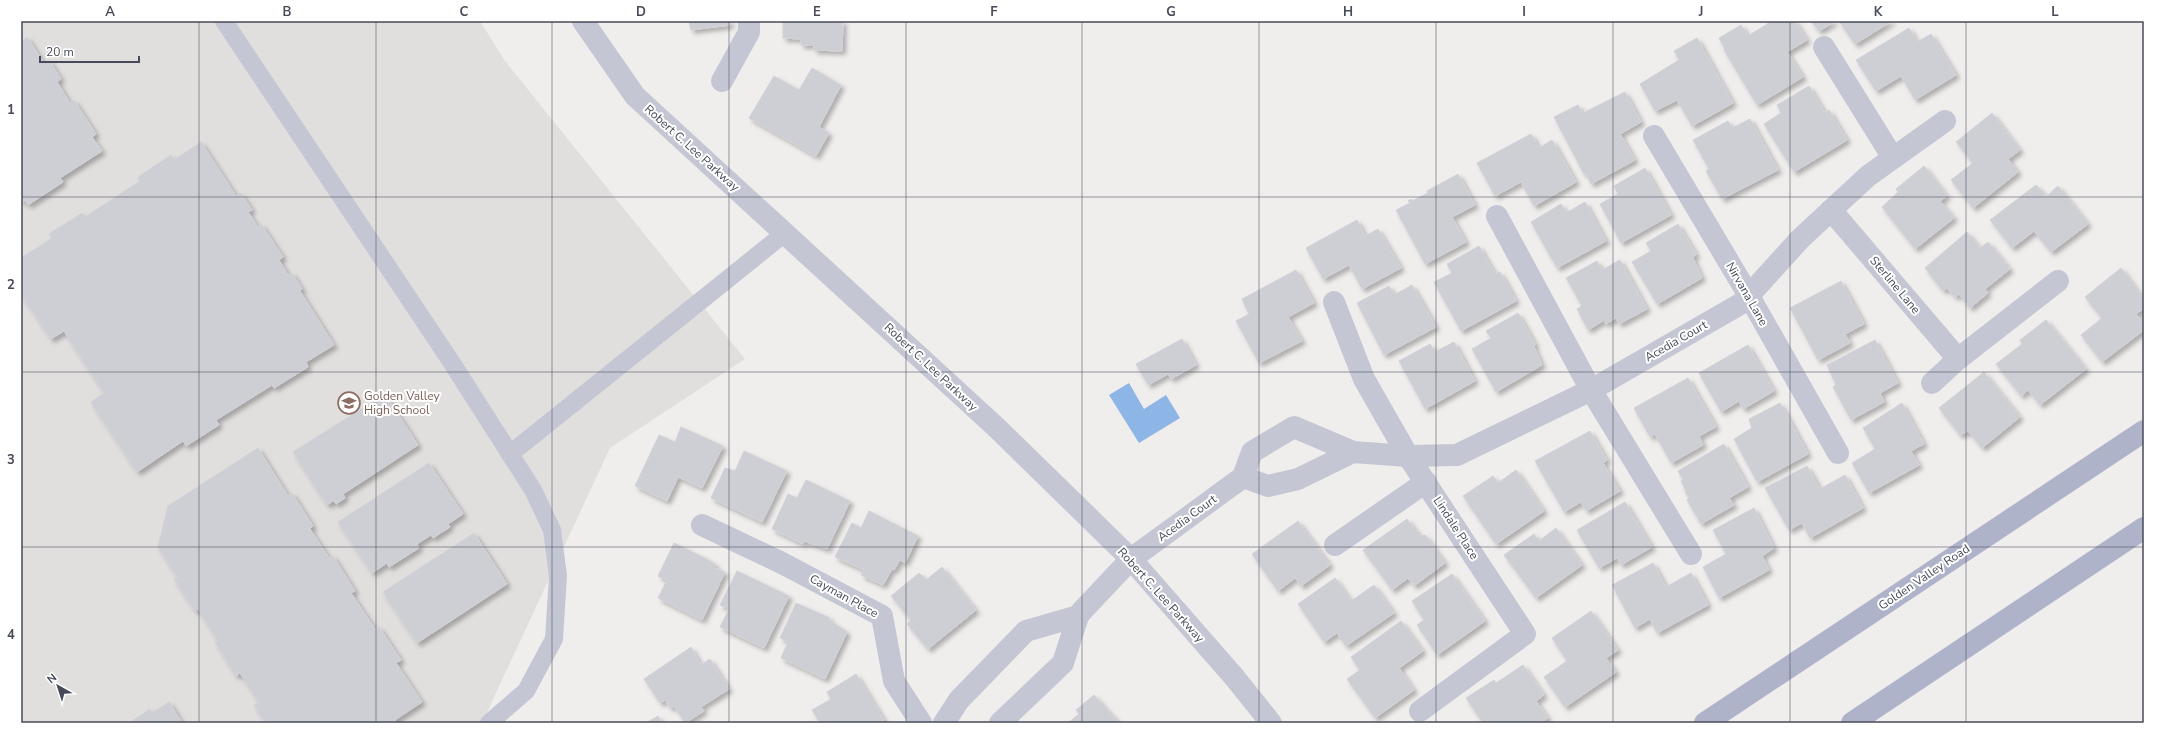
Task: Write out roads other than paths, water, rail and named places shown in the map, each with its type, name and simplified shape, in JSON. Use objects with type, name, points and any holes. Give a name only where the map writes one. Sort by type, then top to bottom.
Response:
[{"type":"main road","name":"Golden Valley Road","points":[[1705,723],[2144,431]]},
{"type":"main road","points":[[1852,723],[2144,528]]},
{"type":"street","name":"Robert C. Lee Parkway","points":[[583,21],[635,96],[997,428],[1131,559],[1235,678],[1271,723]]},
{"type":"street","points":[[722,80],[749,32],[749,21]]},
{"type":"street","points":[[1824,47],[1894,158]]},
{"type":"street","name":"Acedia Court","points":[[1078,616],[1131,559],[1243,477],[1252,452],[1294,427],[1354,452],[1408,456],[1457,455],[1591,390],[1742,303],[1800,239],[1868,176],[1945,121]]},
{"type":"street","name":"Nirvana Lane","points":[[1654,136],[1749,296],[1838,453]]},
{"type":"street","name":"Sterline Lane","points":[[1831,210],[1958,359]]},
{"type":"street","points":[[1497,216],[1591,390],[1691,554]]},
{"type":"street","points":[[1932,383],[1958,359],[2058,281]]},
{"type":"street","name":"Lindale Place","points":[[1334,302],[1364,380],[1408,456],[1525,634],[1420,711]]},
{"type":"street","name":"Acedia Court","points":[[1243,477],[1268,486],[1298,479],[1354,452]]},
{"type":"street","points":[[1335,545],[1426,482]]},
{"type":"street","name":"Cayman Place","points":[[702,525],[782,563],[882,616],[894,681],[921,723]]},
{"type":"street","points":[[944,723],[959,700],[1026,631],[1078,616]]},
{"type":"street","points":[[1000,723],[1063,662],[1078,616]]},
{"type":"lane","points":[[224,21],[452,363],[533,490],[552,530],[558,576],[554,639],[526,691],[489,723]]},
{"type":"lane","points":[[510,454],[785,233]]},
{"type":"water","points":[[1129,383],[1144,409],[1166,395],[1180,418],[1139,443],[1109,395]]},
{"type":"place","name":"Golden Valley High School","points":[[349,403]]}]
